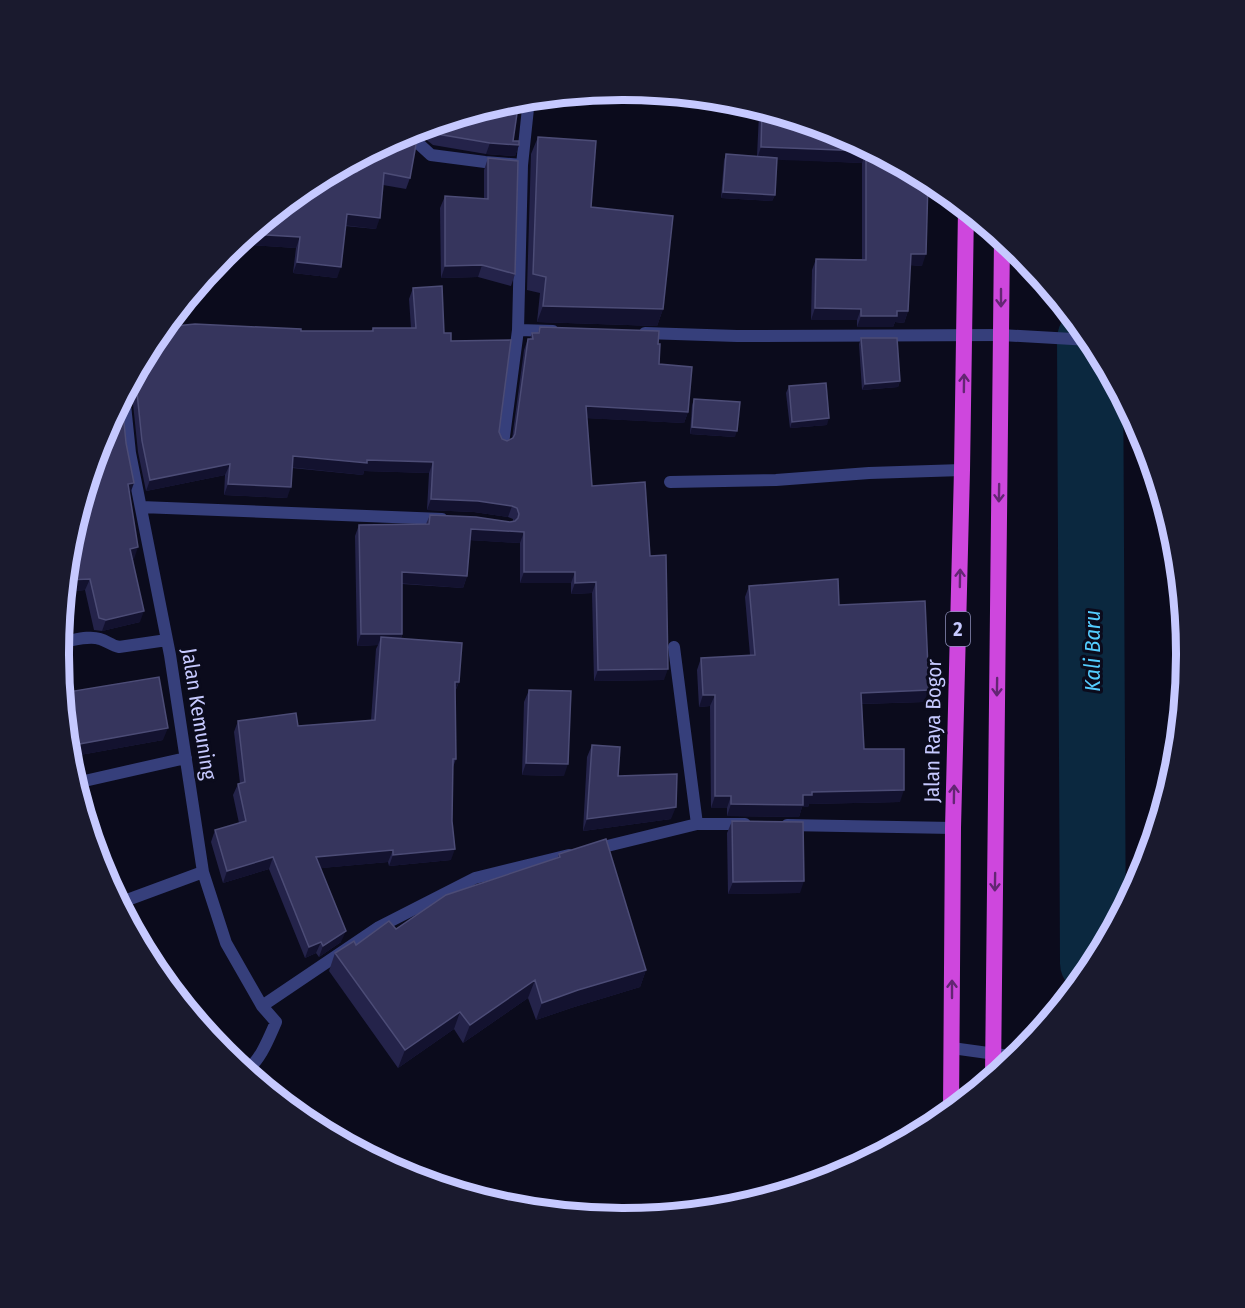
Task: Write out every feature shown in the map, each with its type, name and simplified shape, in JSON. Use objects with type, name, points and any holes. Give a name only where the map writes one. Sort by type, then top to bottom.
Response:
[{"type":"highway","name":"Jalan Raya Bogor","points":[[951,1099],[953,828],[963,470],[966,221]]},
{"type":"highway","name":"2","points":[[993,1064],[1002,252]]},
{"type":"street","points":[[503,444],[518,330],[522,165],[528,109]]},
{"type":"street","points":[[414,142],[431,155],[522,165]]},
{"type":"street","points":[[518,330],[564,331]]},
{"type":"street","points":[[633,333],[737,336],[1001,335],[1077,338]]},
{"type":"street","name":"Jalan Kemuning","points":[[126,410],[130,453],[167,640],[203,872],[226,944],[262,1006],[276,1022],[253,1066]]},
{"type":"street","points":[[670,482],[776,480],[869,473],[963,470]]},
{"type":"street","points":[[141,507],[449,519]]},
{"type":"street","points":[[69,641],[100,639],[119,647],[167,640]]},
{"type":"street","points":[[674,647],[697,824]]},
{"type":"street","points":[[84,781],[186,758]]},
{"type":"street","points":[[262,1006],[379,927],[475,878],[697,824],[755,825]]},
{"type":"street","points":[[779,825],[953,828]]},
{"type":"street","points":[[127,900],[203,872]]},
{"type":"street","points":[[952,1048],[1003,1055]]},
{"type":"building","points":[[517,111],[513,141],[519,141],[519,145],[490,143],[437,134],[479,119]]},
{"type":"building","points":[[762,118],[800,130],[850,150],[761,147]]},
{"type":"building","points":[[538,137],[596,141],[591,207],[673,216],[663,309],[543,306],[546,277],[533,274]]},
{"type":"building","points":[[417,141],[410,178],[384,173],[380,218],[347,214],[341,267],[297,262],[300,237],[262,235],[315,194],[352,172],[357,172],[358,169],[378,158]]},
{"type":"building","points":[[726,154],[777,158],[775,195],[723,192]]},
{"type":"building","points":[[488,158],[518,161],[515,274],[482,265],[445,266],[445,196],[488,199]]},
{"type":"building","points":[[866,158],[928,193],[926,254],[911,254],[908,311],[897,311],[897,316],[861,316],[861,309],[815,308],[816,259],[866,260]]},
{"type":"building","points":[[442,286],[444,333],[451,333],[451,341],[511,340],[499,432],[502,439],[507,441],[515,434],[528,339],[533,339],[532,333],[539,333],[540,327],[659,331],[659,364],[692,367],[688,412],[586,406],[592,486],[645,482],[650,556],[666,555],[668,669],[598,670],[596,582],[575,583],[575,572],[524,572],[524,532],[471,529],[467,576],[402,572],[402,634],[361,634],[359,525],[429,524],[430,515],[476,517],[510,522],[518,518],[517,508],[512,506],[478,501],[431,499],[433,462],[367,460],[367,463],[293,456],[291,487],[228,484],[230,464],[150,480],[142,441],[137,389],[177,326],[195,324],[301,329],[301,331],[373,331],[373,328],[416,328],[413,288]]},
{"type":"building","points":[[861,338],[897,338],[900,381],[865,384]]},
{"type":"building","points":[[826,383],[829,418],[792,422],[789,386]]},
{"type":"building","points":[[694,399],[740,402],[737,431],[692,427]]},
{"type":"building","points":[[123,415],[134,483],[128,484],[138,547],[130,549],[144,611],[106,620],[99,618],[90,579],[74,580],[80,546],[98,476]]},
{"type":"building","points":[[838,579],[839,605],[925,601],[929,690],[861,693],[864,749],[904,749],[904,790],[812,792],[812,795],[803,795],[803,805],[731,804],[731,796],[715,796],[715,695],[703,695],[701,658],[755,655],[749,586]]},
{"type":"building","points":[[381,637],[462,643],[459,682],[455,682],[456,759],[453,759],[452,821],[455,849],[393,855],[393,850],[316,857],[346,931],[323,946],[321,942],[309,947],[273,857],[227,871],[215,830],[246,821],[238,784],[245,782],[238,721],[296,713],[298,726],[375,720]]},
{"type":"building","points":[[159,677],[168,728],[77,744],[70,692]]},
{"type":"building","points":[[529,690],[571,691],[568,764],[526,763]]},
{"type":"building","points":[[592,745],[620,747],[618,776],[677,774],[676,807],[587,819]]},
{"type":"building","points":[[732,821],[803,822],[804,881],[733,882]]},
{"type":"building","points":[[606,839],[646,970],[542,1003],[535,980],[470,1025],[460,1012],[405,1050],[335,953],[354,941],[356,945],[389,921],[396,929],[446,895]]},
{"type":"waterway","name":"Kali Baru","points":[[1090,358],[1093,946]]}]
